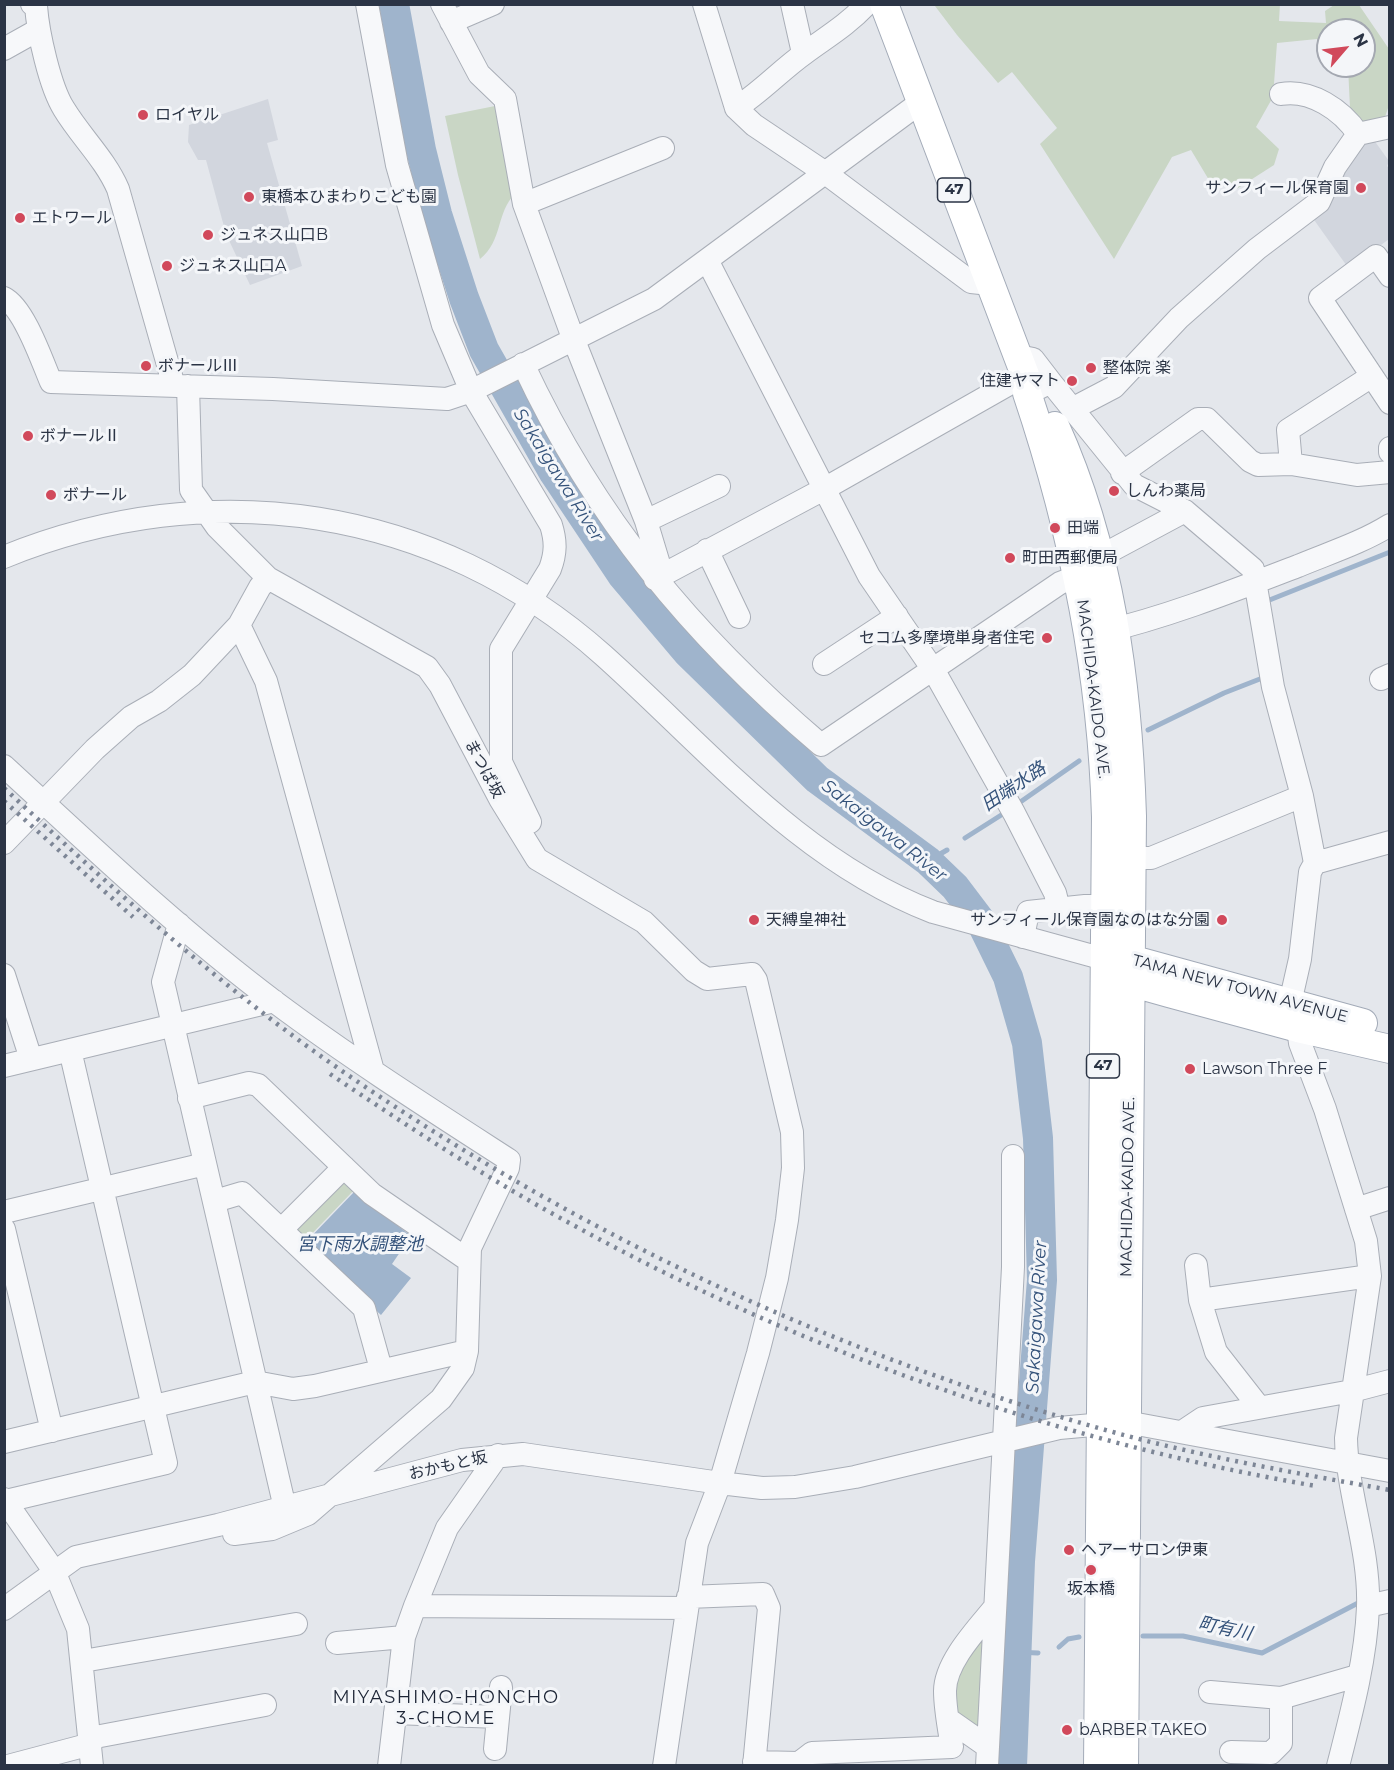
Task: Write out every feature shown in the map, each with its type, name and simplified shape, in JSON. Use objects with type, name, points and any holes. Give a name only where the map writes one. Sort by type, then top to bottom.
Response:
[{"type":"main road","name":"MACHIDA-KAIDO AVE.","points":[[884,4],[990,284],[1081,488],[1101,556],[1105,906],[1121,967]]},
{"type":"main road","name":"MACHIDA-KAIDO AVE.","points":[[1033,376],[1027,393],[1057,489],[1078,576],[1101,632],[1129,754],[1131,858],[1121,967],[1113,1422],[1098,1766]]},
{"type":"main road","name":"TAMA NEW TOWN AVENUE","points":[[1121,967],[1294,1015],[1389,1049]]},
{"type":"main road","name":"TAMA NEW TOWN AVENUE","points":[[1294,1015],[1389,1030]]},
{"type":"main road","name":"MACHIDA-KAIDO AVE.","points":[[1113,1422],[1124,1766]]},
{"type":"street","name":"まつば坂","points":[[32,4],[36,6],[38,30],[60,102],[105,164],[118,189],[181,386],[190,483],[193,495],[204,511],[268,578],[427,667],[440,685],[500,799],[537,859],[644,922],[693,971],[707,979],[752,974],[756,980],[792,1132],[793,1168],[777,1278],[720,1483]]},
{"type":"street","points":[[367,4],[400,176],[443,325],[555,536],[555,557],[550,569],[501,649],[501,762],[528,818],[557,870]]},
{"type":"street","points":[[493,4],[447,13],[479,74],[505,99],[524,204],[573,338],[646,521],[659,576]]},
{"type":"street","points":[[704,4],[736,108],[754,124],[825,172],[971,282],[990,284]]},
{"type":"street","points":[[792,4],[803,53]]},
{"type":"street","points":[[736,108],[760,93],[803,53],[845,27],[867,4]]},
{"type":"street","points":[[4,49],[38,30]]},
{"type":"street","points":[[1281,94],[1294,92],[1309,94],[1348,120],[1358,134]]},
{"type":"street","points":[[4,298],[11,302],[19,312],[51,382],[273,388],[447,399],[475,389],[654,298],[921,102]]},
{"type":"street","points":[[1072,409],[1114,387],[1179,318],[1257,249],[1319,202],[1335,167],[1358,134],[1389,127]]},
{"type":"street","points":[[524,204],[663,148]]},
{"type":"street","points":[[1389,276],[1376,256],[1320,298],[1389,403]]},
{"type":"street","points":[[707,260],[869,576],[934,670],[1012,808],[1054,893],[1059,909]]},
{"type":"street","points":[[520,366],[580,472],[659,576],[735,668],[821,745],[1060,583],[1078,576]]},
{"type":"street","points":[[659,576],[1033,376],[1072,409],[1134,485],[1185,511],[1253,569],[1273,687],[1302,796],[1315,863],[1310,872],[1294,1015],[1300,1043],[1325,1109],[1366,1241],[1370,1276],[1346,1437],[1346,1464],[1364,1551],[1379,1604],[1357,1676],[1342,1764]]},
{"type":"street","points":[[1291,464],[1288,430],[1372,376]]},
{"type":"street","points":[[1122,472],[1198,419],[1208,419],[1250,461],[1258,465],[1291,464],[1357,475],[1389,472]]},
{"type":"street","points":[[646,521],[719,486]]},
{"type":"street","points":[[4,556],[96,527],[152,516],[204,511],[290,514],[380,531],[443,553],[479,570],[531,600],[602,654],[804,839],[867,882],[933,912],[1121,967]]},
{"type":"street","points":[[1101,556],[1185,511]]},
{"type":"street","points":[[1101,632],[1256,582],[1338,550],[1389,525]]},
{"type":"street","points":[[707,550],[739,617]]},
{"type":"street","points":[[4,843],[95,749],[131,717],[159,701],[192,675],[239,625],[260,587],[268,578]]},
{"type":"street","points":[[824,664],[897,616]]},
{"type":"street","points":[[239,625],[266,681],[374,1071]]},
{"type":"street","points":[[4,766],[179,924],[274,1001],[374,1071],[509,1160],[508,1168],[471,1248],[468,1260],[467,1351],[463,1368],[441,1399],[308,1514],[272,1529],[221,1537],[218,1525]]},
{"type":"street","points":[[1131,858],[1151,858],[1302,796]]},
{"type":"street","points":[[1315,863],[1389,842]]},
{"type":"street","points":[[1022,937],[1028,912],[1105,906]]},
{"type":"street","points":[[179,924],[163,982],[285,1508]]},
{"type":"street","points":[[4,975],[31,1059]]},
{"type":"street","points":[[4,1066],[274,1001]]},
{"type":"street","points":[[70,1050],[166,1463],[5,1500],[54,1571],[78,1629],[91,1749]]},
{"type":"street","points":[[189,1098],[253,1083],[372,1194],[468,1260]]},
{"type":"street","points":[[987,1756],[1006,1440],[1013,1267],[1013,1156]]},
{"type":"street","points":[[4,1212],[206,1164]]},
{"type":"street","points":[[282,1229],[344,1167]]},
{"type":"street","points":[[215,1201],[242,1193],[364,1308],[381,1369]]},
{"type":"street","points":[[1356,1209],[1389,1198]]},
{"type":"street","points":[[4,1229],[52,1431]]},
{"type":"street","points":[[1196,1265],[1200,1300],[1216,1352],[1259,1407]]},
{"type":"street","points":[[1200,1300],[1370,1276]]},
{"type":"street","points":[[4,1442],[255,1382],[293,1389],[315,1386],[467,1351]]},
{"type":"street","points":[[1182,1432],[1203,1418],[1352,1391],[1389,1381]]},
{"type":"street","points":[[1006,1440],[1059,1428],[1113,1422],[1182,1432],[1389,1471]]},
{"type":"street","name":"おかもと坂","points":[[4,1609],[76,1557],[218,1525],[462,1460],[523,1454],[591,1462],[720,1483],[762,1488],[795,1487],[855,1478],[1006,1440]]},
{"type":"street","points":[[389,1766],[404,1637],[447,1528],[498,1455]]},
{"type":"street","points":[[664,1766],[697,1543],[720,1483]]},
{"type":"street","points":[[415,1606],[688,1602],[763,1594],[769,1608],[754,1764],[799,1762],[812,1753],[952,1747],[945,1688],[954,1662],[970,1636],[995,1607]]},
{"type":"street","points":[[83,1661],[296,1624]]},
{"type":"street","points":[[337,1643],[404,1637]]},
{"type":"street","points":[[1210,1692],[1281,1698],[1357,1676]]},
{"type":"street","points":[[495,1749],[501,1687]]},
{"type":"street","points":[[1231,1752],[1271,1754],[1281,1743],[1281,1698]]},
{"type":"street","points":[[8,1766],[91,1749],[265,1705]]},
{"type":"street","points":[[395,1713],[498,1717]]},
{"type":"street","points":[[948,1719],[987,1756]]},
{"type":"shaded area","name":"東橋本ひまわりこども園","points":[[268,99],[278,140],[267,143],[302,266],[250,285],[226,234],[206,160],[198,160],[188,142],[189,125]]},
{"type":"shaded area","name":"サンフィール保育園","points":[[1371,136],[1389,161],[1387,166],[1390,169],[1389,239],[1349,269],[1312,217],[1339,170]]},
{"type":"green space","points":[[937,4],[1280,4],[1279,21],[1316,23],[1316,39],[1277,43],[1273,97],[1256,127],[1279,149],[1274,165],[1235,190],[1209,180],[1191,150],[1172,157],[1114,259],[1040,144],[1057,128],[1012,72],[998,83],[935,6]]},
{"type":"green space","points":[[1334,5],[1359,5],[1368,18],[1326,18],[1325,11]]},
{"type":"green space","points":[[1376,30],[1389,49],[1389,105],[1385,117],[1362,123],[1350,108],[1349,78],[1376,78]]},
{"type":"green space","points":[[500,105],[515,194],[505,209],[493,244],[480,259],[445,116]]},
{"type":"green space","points":[[338,1178],[356,1188],[302,1244],[292,1235]]},
{"type":"green space","points":[[983,1631],[981,1736],[953,1716],[957,1667]]},
{"type":"water","name":"宮下雨水調整池","points":[[354,1192],[411,1236],[392,1264],[411,1278],[381,1315],[304,1244]]},
{"type":"waterway","name":"Sakaigawa River","points":[[394,4],[421,150],[437,214],[464,298],[484,350],[554,473],[622,575],[688,653],[817,779],[928,861],[955,887],[980,920],[1008,977],[1027,1043],[1038,1138],[1042,1280],[1020,1561],[1012,1766]]},
{"type":"waterway","name":"田端水路","points":[[1267,601],[1390,552]]},
{"type":"waterway","name":"田端水路","points":[[1148,730],[1224,693],[1265,677]]},
{"type":"waterway","name":"田端水路","points":[[1016,805],[1079,761]]},
{"type":"waterway","name":"田端水路","points":[[965,838],[1006,812]]},
{"type":"waterway","name":"田端水路","points":[[928,861],[947,850]]},
{"type":"waterway","name":"町有川","points":[[1143,1636],[1183,1636],[1262,1653],[1360,1602]]},
{"type":"waterway","name":"町有川","points":[[1059,1647],[1068,1639],[1079,1637]]},
{"type":"waterway","name":"町有川","points":[[1015,1652],[1038,1653]]},
{"type":"railway","points":[[4,788],[164,932],[289,1033],[420,1123],[511,1178],[603,1229],[698,1277],[795,1321],[993,1396],[1168,1446],[1390,1490]]},
{"type":"railway","points":[[4,801],[133,917]]},
{"type":"railway","points":[[330,1074],[474,1168],[564,1220],[652,1267],[743,1310],[835,1349],[929,1385],[1120,1444],[1218,1467],[1316,1486]]},
{"type":"place","name":"ロイヤル","points":[[143,115]]},
{"type":"place","name":"サンフィール保育園","points":[[1361,188]]},
{"type":"place","name":"東橋本ひまわりこども園","points":[[249,197]]},
{"type":"place","name":"エトワール","points":[[20,218]]},
{"type":"place","name":"ジュネス山口B","points":[[208,235]]},
{"type":"place","name":"ジュネス山口A","points":[[167,266]]},
{"type":"place","name":"ボナールⅢ","points":[[146,366]]},
{"type":"place","name":"整体院 楽","points":[[1091,368]]},
{"type":"place","name":"住建ヤマト","points":[[1072,381]]},
{"type":"place","name":"ボナールⅡ","points":[[28,436]]},
{"type":"place","name":"しんわ薬局","points":[[1114,491]]},
{"type":"place","name":"ボナール","points":[[51,495]]},
{"type":"place","name":"田端","points":[[1055,528]]},
{"type":"place","name":"町田西郵便局","points":[[1010,558]]},
{"type":"place","name":"セコム多摩境単身者住宅","points":[[1047,638]]},
{"type":"place","name":"天縛皇神社","points":[[754,920]]},
{"type":"place","name":"サンフィール保育園なのはな分園","points":[[1222,920]]},
{"type":"place","name":"Lawson Three F","points":[[1190,1069]]},
{"type":"place","name":"ヘアーサロン伊東","points":[[1069,1550]]},
{"type":"place","name":"坂本橋","points":[[1091,1570]]},
{"type":"place","name":"bARBER TAKEO","points":[[1067,1730]]},
{"type":"district","name":"MIYASHIMO-HONCHO 3-CHOME","points":[[446,1708]]}]
